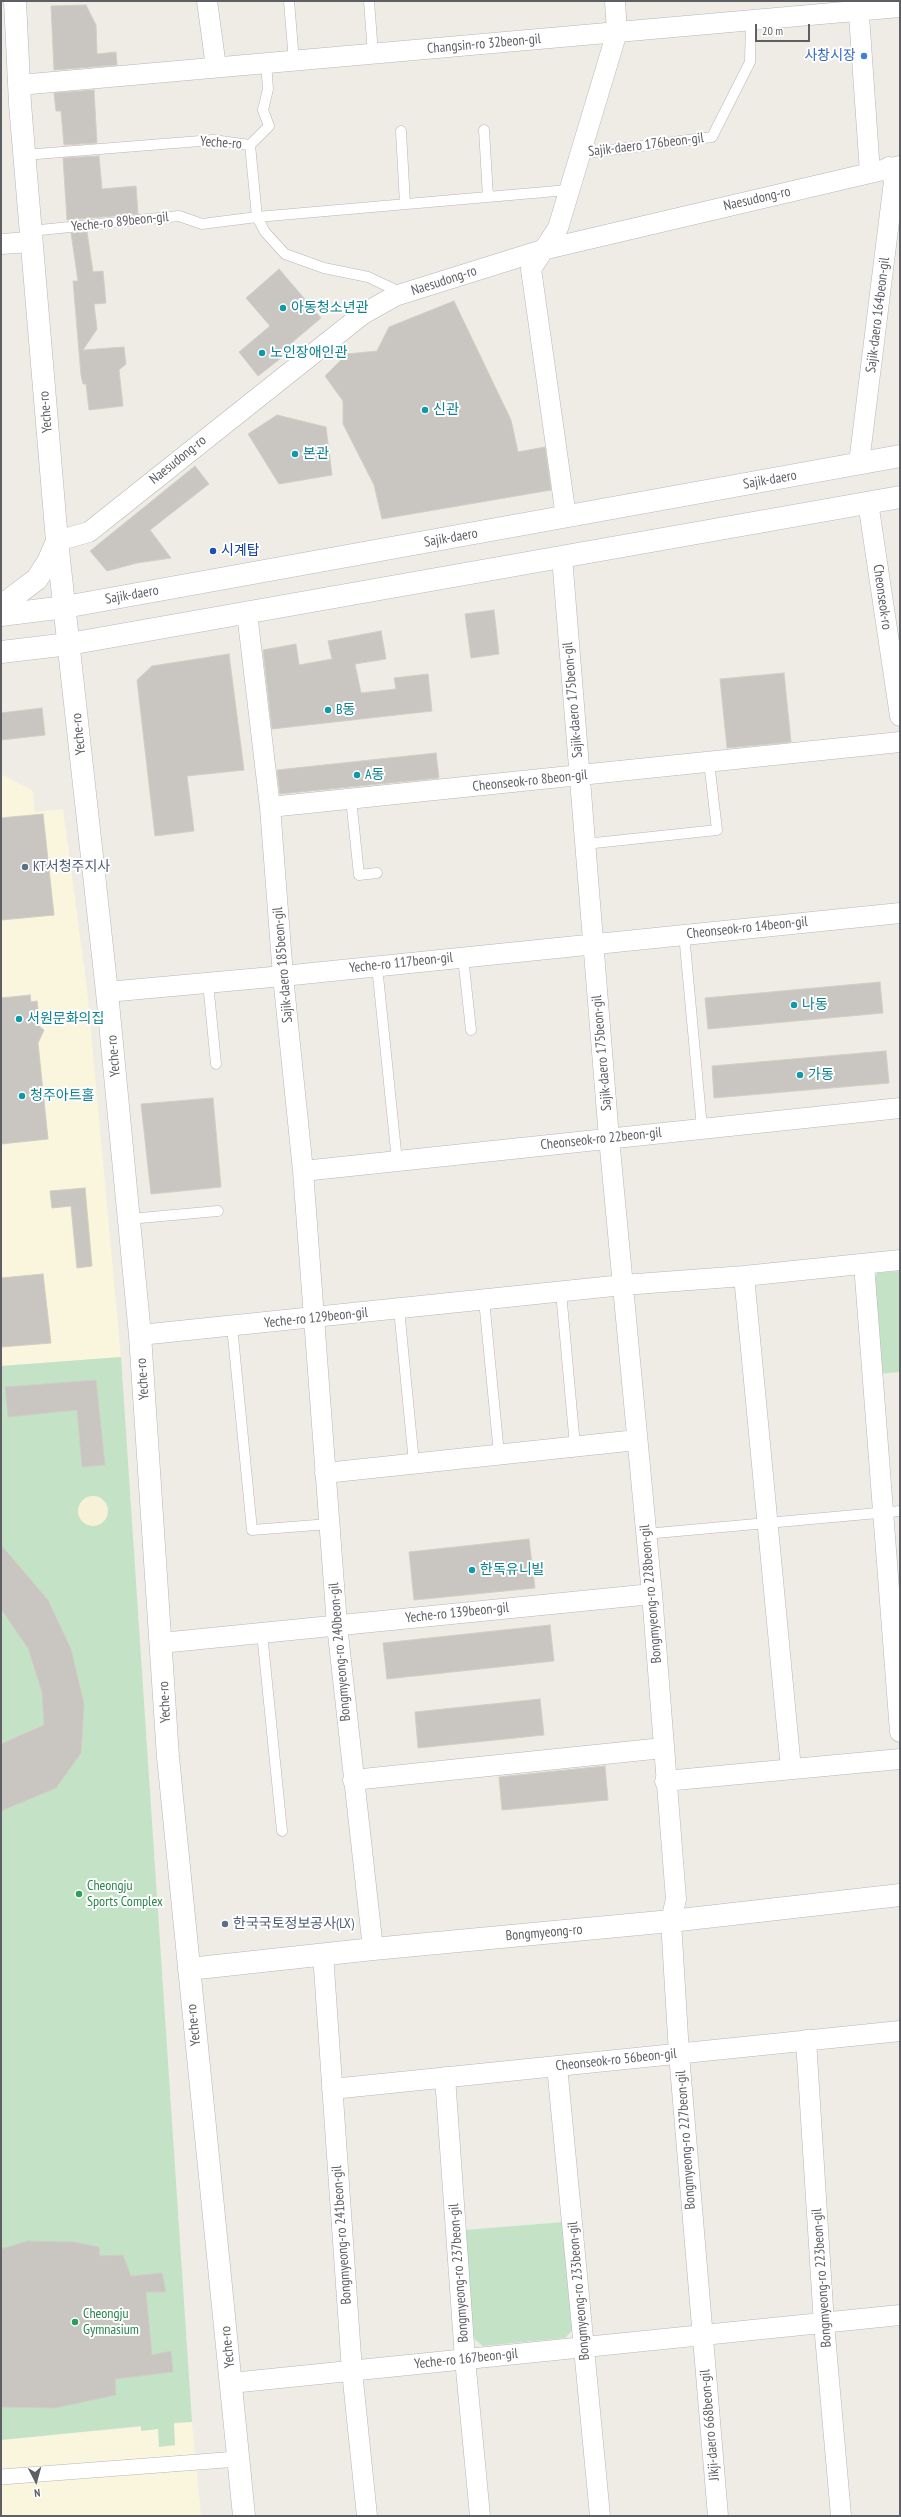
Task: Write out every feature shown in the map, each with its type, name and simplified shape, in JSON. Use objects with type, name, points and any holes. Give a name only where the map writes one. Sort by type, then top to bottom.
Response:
[{"type":"street","name":"Yeche-ro","points":[[15,1],[24,155],[57,541],[108,992],[140,1336],[168,1757],[244,2516]]},
{"type":"street","points":[[19,85],[216,67],[207,1]]},
{"type":"street","points":[[566,517],[531,269],[542,250],[558,228],[568,190],[617,32],[615,1]]},
{"type":"street","points":[[859,6],[870,173]]},
{"type":"street","name":"Changsin-ro 32beon-gil","points":[[216,67],[751,20],[859,6],[900,7]]},
{"type":"street","name":"Naesudong-ro","points":[[57,541],[89,532],[363,314],[404,294],[542,250],[870,173],[894,166]]},
{"type":"street","name":"Sajik-daero 164beon-gil","points":[[859,464],[894,182],[894,166]]},
{"type":"street","points":[[1,244],[31,237]]},
{"type":"street","name":"Sajik-daero","points":[[1,614],[65,607],[900,456]]},
{"type":"street","points":[[1,652],[69,644],[900,497]]},
{"type":"street","name":"Cheonseok-ro","points":[[868,502],[900,716]]},
{"type":"street","points":[[1,606],[37,579],[48,562],[57,541]]},
{"type":"street","name":"Sajik-daero 175beon-gil","points":[[562,557],[609,1138],[624,1285]]},
{"type":"street","name":"Sajik-daero 185beon-gil","points":[[247,613],[270,807],[283,976],[303,1171],[313,1318]]},
{"type":"street","name":"Cheonseok-ro 8beon-gil","points":[[270,807],[900,742]]},
{"type":"street","name":"Cheonseok-ro 14beon-gil","points":[[593,943],[900,913]]},
{"type":"street","name":"Yeche-ro 117beon-gil","points":[[108,992],[283,976],[593,943]]},
{"type":"street","name":"Cheonseok-ro 22beon-gil","points":[[303,1171],[900,1108]]},
{"type":"street","name":"Yeche-ro 129beon-gil","points":[[140,1336],[624,1285],[744,1276],[900,1260]]},
{"type":"street","points":[[864,1264],[872,1377],[891,1511],[891,1622],[900,1732]]},
{"type":"street","points":[[744,1276],[791,1769]]},
{"type":"street","name":"Bongmyeong-ro 228beon-gil","points":[[624,1285],[645,1534],[652,1594],[665,1781],[676,1899],[672,1921]]},
{"type":"street","name":"Bongmyeong-ro 240beon-gil","points":[[313,1318],[337,1625],[353,1780],[373,1949]]},
{"type":"street","points":[[325,1473],[637,1440]]},
{"type":"street","name":"Yeche-ro 139beon-gil","points":[[161,1643],[652,1594]]},
{"type":"street","points":[[353,1780],[663,1748]]},
{"type":"street","points":[[665,1781],[900,1759]]},
{"type":"street","name":"Bongmyeong-ro","points":[[189,1969],[373,1949],[672,1921],[900,1895]]},
{"type":"street","name":"Bongmyeong-ro 227beon-gil","points":[[672,1921],[680,2054],[701,2334]]},
{"type":"street","name":"Bongmyeong-ro 241beon-gil","points":[[323,1954],[352,2370],[367,2516]]},
{"type":"street","name":"Cheonseok-ro 56beon-gil","points":[[332,2089],[900,2031]]},
{"type":"street","name":"Bongmyeong-ro 223beon-gil","points":[[806,2040],[824,2324],[841,2516]]},
{"type":"street","name":"Bongmyeong-ro 233beon-gil","points":[[557,2066],[600,2516]]},
{"type":"street","name":"Bongmyeong-ro 237beon-gil","points":[[445,2077],[465,2359],[480,2516]]},
{"type":"street","name":"Yeche-ro 167beon-gil","points":[[231,2383],[701,2334],[900,2316]]},
{"type":"street","name":"Jikji-daero 668beon-gil","points":[[701,2334],[718,2516]]},
{"type":"street","points":[[1,2477],[238,2459]]},
{"type":"lane","points":[[289,1],[294,61]]},
{"type":"lane","points":[[369,1],[373,54]]},
{"type":"lane","name":"Sajik-daero 176beon-gil","points":[[579,154],[712,137],[750,62],[751,20]]},
{"type":"lane","points":[[266,63],[268,89],[263,110],[269,126],[250,145],[257,217],[265,232],[284,254],[324,268],[368,277],[404,294]]},
{"type":"lane","points":[[484,130],[488,197]]},
{"type":"lane","points":[[401,131],[405,204]]},
{"type":"lane","name":"Yeche-ro","points":[[24,155],[213,140],[250,145]]},
{"type":"lane","name":"Yeche-ro 89beon-gil","points":[[31,237],[179,216],[202,224],[257,217],[568,190]]},
{"type":"lane","points":[[585,844],[717,830],[709,762]]},
{"type":"lane","points":[[351,799],[359,875],[377,873]]},
{"type":"lane","points":[[684,934],[702,1128]]},
{"type":"lane","points":[[462,957],[471,1030]]},
{"type":"lane","points":[[377,966],[397,1161]]},
{"type":"lane","points":[[208,983],[216,1064]]},
{"type":"lane","points":[[129,1219],[218,1211]]},
{"type":"lane","points":[[561,1292],[575,1446]]},
{"type":"lane","points":[[484,1300],[499,1454]]},
{"type":"lane","points":[[399,1309],[414,1463]]},
{"type":"lane","points":[[232,1326],[252,1530],[328,1524]]},
{"type":"lane","points":[[645,1534],[768,1525],[891,1511]]},
{"type":"lane","points":[[262,1632],[282,1831]]},
{"type":"shaded area","points":[[1,774],[33,791],[35,812],[63,809],[87,989],[121,1357],[1,1366]]},
{"type":"shaded area","points":[[192,2422],[201,2516],[1,2516],[1,2440]]},
{"type":"green space","points":[[900,1271],[900,1372],[878,1374],[872,1288],[877,1273]]},
{"type":"green space","name":"Cheongju Sports Complex","points":[[121,1357],[192,2422],[174,2423],[175,2445],[159,2447],[158,2429],[141,2431],[141,2426],[1,2440],[1,1366]]},
{"type":"green space","points":[[564,2222],[575,2327],[565,2338],[483,2346],[473,2338],[465,2230]]},
{"type":"sand","points":[[93,1496],[104,1500],[108,1511],[104,1522],[93,1526],[82,1522],[78,1511],[82,1500]]},
{"type":"building","points":[[86,5],[96,25],[97,54],[116,52],[117,65],[54,70],[51,6]]},
{"type":"building","points":[[94,90],[97,143],[64,145],[61,111],[56,111],[54,93]]},
{"type":"building","points":[[99,156],[102,189],[136,186],[138,214],[67,220],[63,158]]},
{"type":"building","points":[[87,232],[93,272],[103,271],[106,303],[94,304],[97,329],[83,350],[124,347],[126,364],[119,370],[123,406],[89,410],[86,384],[83,384],[81,375],[73,281],[78,281],[71,233]]},
{"type":"building","name":"아동청소년관","points":[[279,269],[321,318],[282,351],[285,355],[258,376],[239,352],[270,326],[246,298]]},
{"type":"building","name":"신관","points":[[454,301],[511,420],[518,452],[545,447],[551,490],[382,519],[374,485],[343,424],[343,401],[325,376],[347,354],[377,351],[389,327]]},
{"type":"building","name":"본관","points":[[277,415],[326,427],[332,475],[279,484],[248,434]]},
{"type":"building","points":[[195,466],[209,484],[150,530],[171,558],[137,563],[107,571],[90,551]]},
{"type":"building","points":[[494,610],[499,654],[471,658],[465,614]]},
{"type":"building","points":[[381,631],[386,659],[355,664],[361,693],[396,689],[394,678],[428,674],[432,711],[272,729],[263,650],[296,644],[299,665],[332,659],[328,641]]},
{"type":"building","points":[[229,654],[244,770],[187,776],[194,831],[155,836],[137,680],[152,666]]},
{"type":"building","points":[[784,673],[791,742],[727,748],[720,679]]},
{"type":"building","points":[[42,708],[45,735],[1,740],[1,713]]},
{"type":"building","name":"A동","points":[[436,753],[439,778],[280,794],[277,770]]},
{"type":"building","name":"KT서청주지사","points":[[43,814],[54,915],[1,920],[1,818]]},
{"type":"building","name":"나동","points":[[880,982],[883,1013],[708,1029],[705,998]]},
{"type":"building","name":"청주아트홀","points":[[30,995],[31,1002],[37,1001],[40,1027],[44,1030],[38,1043],[48,1139],[1,1144],[1,998]]},
{"type":"building","name":"가동","points":[[886,1051],[889,1083],[714,1098],[712,1066]]},
{"type":"building","points":[[213,1098],[221,1187],[151,1194],[141,1104]]},
{"type":"building","points":[[85,1188],[92,1266],[77,1268],[71,1206],[52,1208],[50,1191]]},
{"type":"building","points":[[43,1274],[51,1343],[1,1347],[1,1278]]},
{"type":"building","points":[[96,1380],[105,1465],[82,1467],[77,1410],[8,1417],[5,1387]]},
{"type":"building","name":"한독유니빌","points":[[529,1539],[535,1588],[414,1600],[409,1552]]},
{"type":"building","points":[[1,1545],[48,1600],[71,1649],[84,1704],[81,1753],[56,1788],[1,1811],[1,1744],[44,1725],[42,1692],[28,1648],[1,1609]]},
{"type":"building","points":[[550,1625],[554,1661],[387,1679],[383,1643]]},
{"type":"building","points":[[540,1699],[544,1735],[418,1748],[415,1712]]},
{"type":"building","points":[[605,1766],[608,1800],[502,1810],[499,1777]]},
{"type":"building","name":"Cheongju Gymnasium","points":[[28,2241],[74,2242],[99,2247],[100,2256],[123,2255],[131,2276],[162,2273],[166,2292],[146,2292],[152,2355],[171,2351],[173,2372],[115,2379],[116,2395],[55,2408],[1,2407],[1,2249]]},
{"type":"place","name":"사창시장","points":[[864,56]]},
{"type":"place","name":"아동청소년관","points":[[283,308]]},
{"type":"place","name":"노인장애인관","points":[[262,353]]},
{"type":"place","name":"신관","points":[[425,410]]},
{"type":"place","name":"본관","points":[[295,454]]},
{"type":"place","name":"시계탑","points":[[213,551]]},
{"type":"place","name":"B동","points":[[328,710]]},
{"type":"place","name":"A동","points":[[357,775]]},
{"type":"place","name":"KT서청주지사","points":[[25,867]]},
{"type":"place","name":"나동","points":[[794,1005]]},
{"type":"place","name":"서원문화의집","points":[[19,1019]]},
{"type":"place","name":"가동","points":[[800,1075]]},
{"type":"place","name":"청주아트홀","points":[[22,1096]]},
{"type":"place","name":"한독유니빌","points":[[472,1570]]},
{"type":"place","name":"Cheongju Sports Complex","points":[[79,1894]]},
{"type":"place","name":"한국국토정보공사(LX)","points":[[225,1924]]},
{"type":"place","name":"Cheongju Gymnasium","points":[[75,2322]]}]
